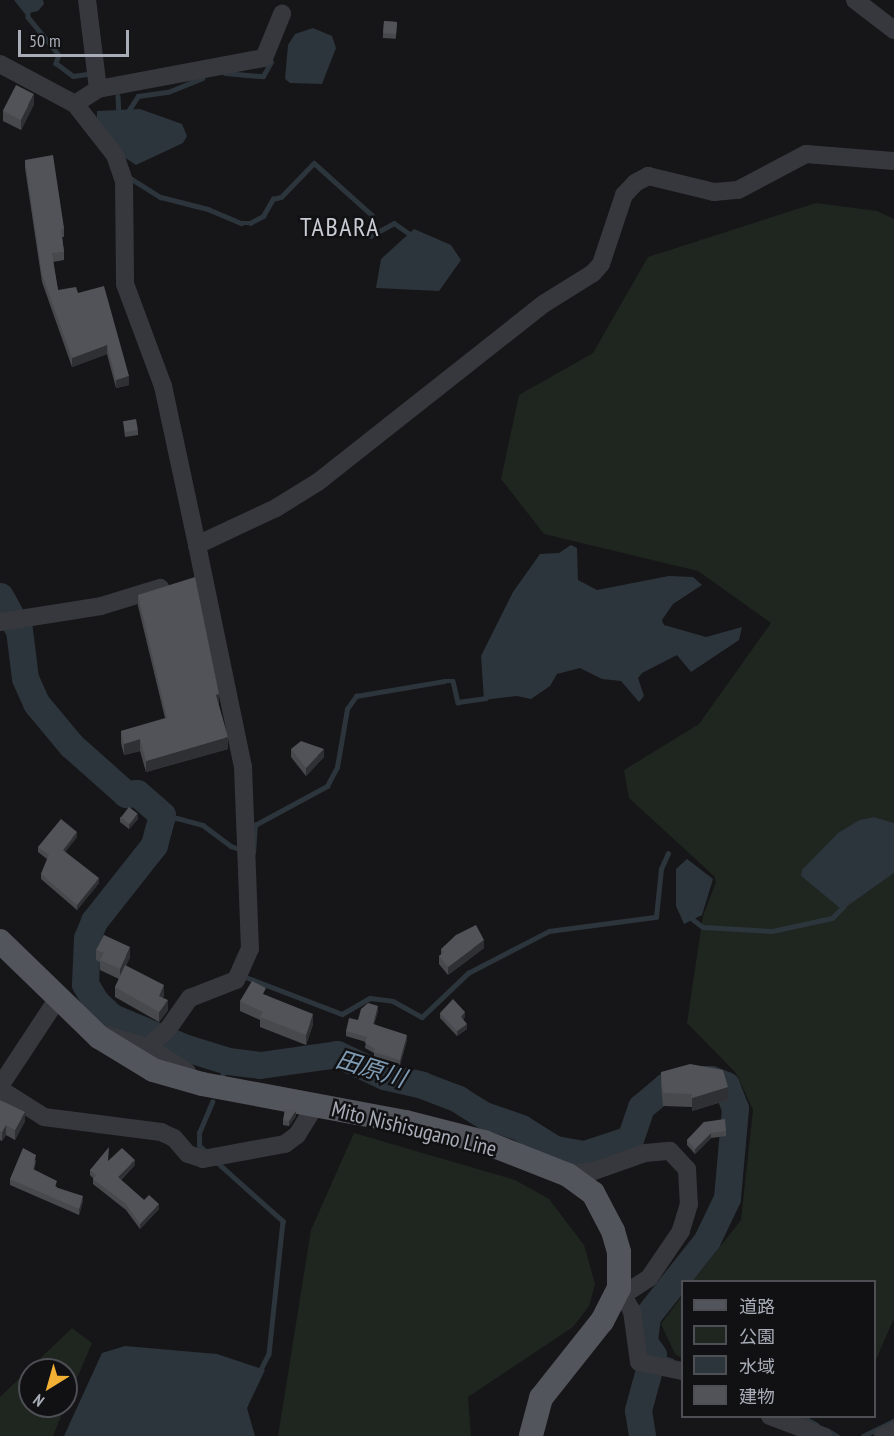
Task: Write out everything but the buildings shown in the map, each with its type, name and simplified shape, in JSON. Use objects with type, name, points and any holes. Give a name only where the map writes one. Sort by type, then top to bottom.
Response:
[{"type":"main road","name":"Mito Nishisugano Line","points":[[0,941],[99,1037],[153,1070],[191,1081],[316,1105],[484,1142],[568,1175],[593,1193],[613,1231],[619,1252],[619,1288],[602,1321],[541,1398],[531,1436]]},
{"type":"street","points":[[87,0],[98,89]]},
{"type":"street","points":[[855,0],[894,30]]},
{"type":"street","points":[[75,104],[98,89],[264,58],[282,14]]},
{"type":"street","points":[[0,64],[75,104],[115,155],[124,181],[125,284],[163,386],[204,574],[247,801],[250,949],[236,980],[190,998],[168,1029],[151,1045]]},
{"type":"street","points":[[197,545],[276,508],[318,482],[545,303],[593,273],[601,264],[624,195],[648,176],[714,192],[738,190],[806,154],[894,161]]},
{"type":"street","points":[[9,621],[101,606],[204,574]]},
{"type":"street","points":[[58,998],[0,1087],[44,1117],[161,1132],[174,1138],[188,1154],[203,1159],[285,1144],[297,1135],[316,1105]]},
{"type":"street","points":[[99,1037],[109,1034],[151,1045],[187,1072],[191,1081]]},
{"type":"street","points":[[568,1175],[594,1171],[645,1153],[670,1151],[687,1169],[691,1179],[684,1222],[662,1264],[632,1289],[619,1288]]},
{"type":"street","points":[[619,1288],[632,1311],[639,1362],[681,1371]]},
{"type":"street","points":[[775,1418],[823,1436]]},
{"type":"street","points":[[883,1436],[894,1431]]},
{"type":"green space","points":[[816,203],[877,211],[894,219],[894,823],[874,817],[859,820],[838,833],[801,876],[842,910],[894,873],[894,1318],[876,1360],[876,1280],[694,1280],[741,1220],[753,1110],[736,1073],[687,1023],[703,916],[716,882],[714,876],[629,798],[624,770],[699,724],[771,623],[698,571],[544,534],[501,479],[519,395],[593,353],[648,257]]},
{"type":"green space","points":[[354,1133],[515,1180],[549,1199],[584,1245],[595,1284],[589,1306],[573,1327],[468,1397],[471,1436],[278,1436],[311,1230]]},
{"type":"green space","points":[[681,1297],[681,1357],[675,1354],[661,1324]]},
{"type":"green space","points":[[72,1328],[92,1343],[78,1376],[78,1358],[41,1358]]},
{"type":"green space","points":[[18,1380],[18,1418],[60,1418],[53,1436],[0,1436],[0,1397]]},
{"type":"water","points":[[14,0],[43,0],[44,4],[38,11],[25,14]]},
{"type":"water","points":[[313,28],[332,36],[336,48],[322,84],[290,83],[285,79],[288,45],[295,34]]},
{"type":"water","points":[[140,109],[182,124],[187,136],[183,143],[136,165],[124,157],[97,118],[97,111]]},
{"type":"water","points":[[414,229],[451,245],[461,260],[439,291],[376,288],[381,259]]},
{"type":"water","points":[[571,545],[577,548],[578,580],[597,590],[669,576],[693,577],[702,585],[673,604],[662,620],[664,625],[706,637],[742,627],[739,640],[691,672],[677,655],[642,673],[638,678],[644,696],[639,702],[621,681],[602,679],[580,668],[557,674],[550,686],[531,699],[517,696],[484,700],[481,656],[513,592],[540,554],[559,553]]},
{"type":"water","points":[[874,817],[894,823],[894,873],[842,910],[801,876],[802,870],[838,833],[859,820]]},
{"type":"water","points":[[687,859],[713,879],[702,915],[684,924],[676,906],[676,869]]},
{"type":"water","points":[[125,1346],[217,1354],[265,1370],[247,1408],[255,1436],[64,1436],[72,1418],[78,1418],[78,1405],[102,1353]]},
{"type":"waterway","points":[[28,10],[28,17],[59,55],[56,63],[73,76],[87,74]]},
{"type":"waterway","points":[[225,73],[263,76],[271,62]]},
{"type":"waterway","points":[[127,113],[138,96],[168,92],[202,78]]},
{"type":"waterway","points":[[118,96],[119,113]]},
{"type":"waterway","points":[[130,178],[161,197],[208,209],[241,223],[250,223],[263,216],[273,199],[281,197],[314,163],[372,215],[370,236],[394,223],[411,235]]},
{"type":"waterway","name":"田原川","points":[[0,596],[19,630],[25,678],[36,703],[71,745],[126,794],[137,793],[162,815],[154,845],[94,921],[87,938],[85,984],[96,1002],[112,1017],[186,1048],[228,1061],[260,1065],[337,1054],[384,1076],[422,1085],[458,1099],[484,1115],[521,1128],[555,1149],[584,1154],[630,1139],[641,1107],[666,1086],[692,1079],[711,1079],[726,1085],[735,1108],[727,1198],[707,1240],[647,1316],[644,1342],[653,1355],[638,1410],[642,1436]]},
{"type":"waterway","name":"田原川","points":[[0,600],[7,618]]},
{"type":"waterway","points":[[9,626],[25,678]]},
{"type":"waterway","points":[[253,853],[255,825],[327,786],[337,767],[347,709],[356,696],[453,681],[458,702],[486,698]]},
{"type":"waterway","points":[[163,820],[177,818],[203,825],[231,846],[242,850]]},
{"type":"waterway","points":[[243,976],[342,1014],[370,998],[393,1001],[422,1017],[468,973],[549,931],[656,917],[661,869],[668,853]]},
{"type":"waterway","points":[[690,917],[703,927],[772,931],[832,918],[843,907]]},
{"type":"waterway","points":[[147,1032],[160,1026]]},
{"type":"waterway","points":[[222,1076],[228,1061]]},
{"type":"waterway","points":[[206,1152],[199,1146],[199,1133],[212,1102]]},
{"type":"waterway","points":[[219,1164],[283,1221],[269,1354],[259,1374]]},
{"type":"waterway","points":[[653,1355],[671,1360]]},
{"type":"waterway","points":[[805,1418],[817,1425]]},
{"type":"waterway","points":[[863,1436],[894,1421]]},
{"type":"waterway","points":[[827,1430],[837,1436]]},
{"type":"district","name":"TABARA","points":[[340,227]]}]
